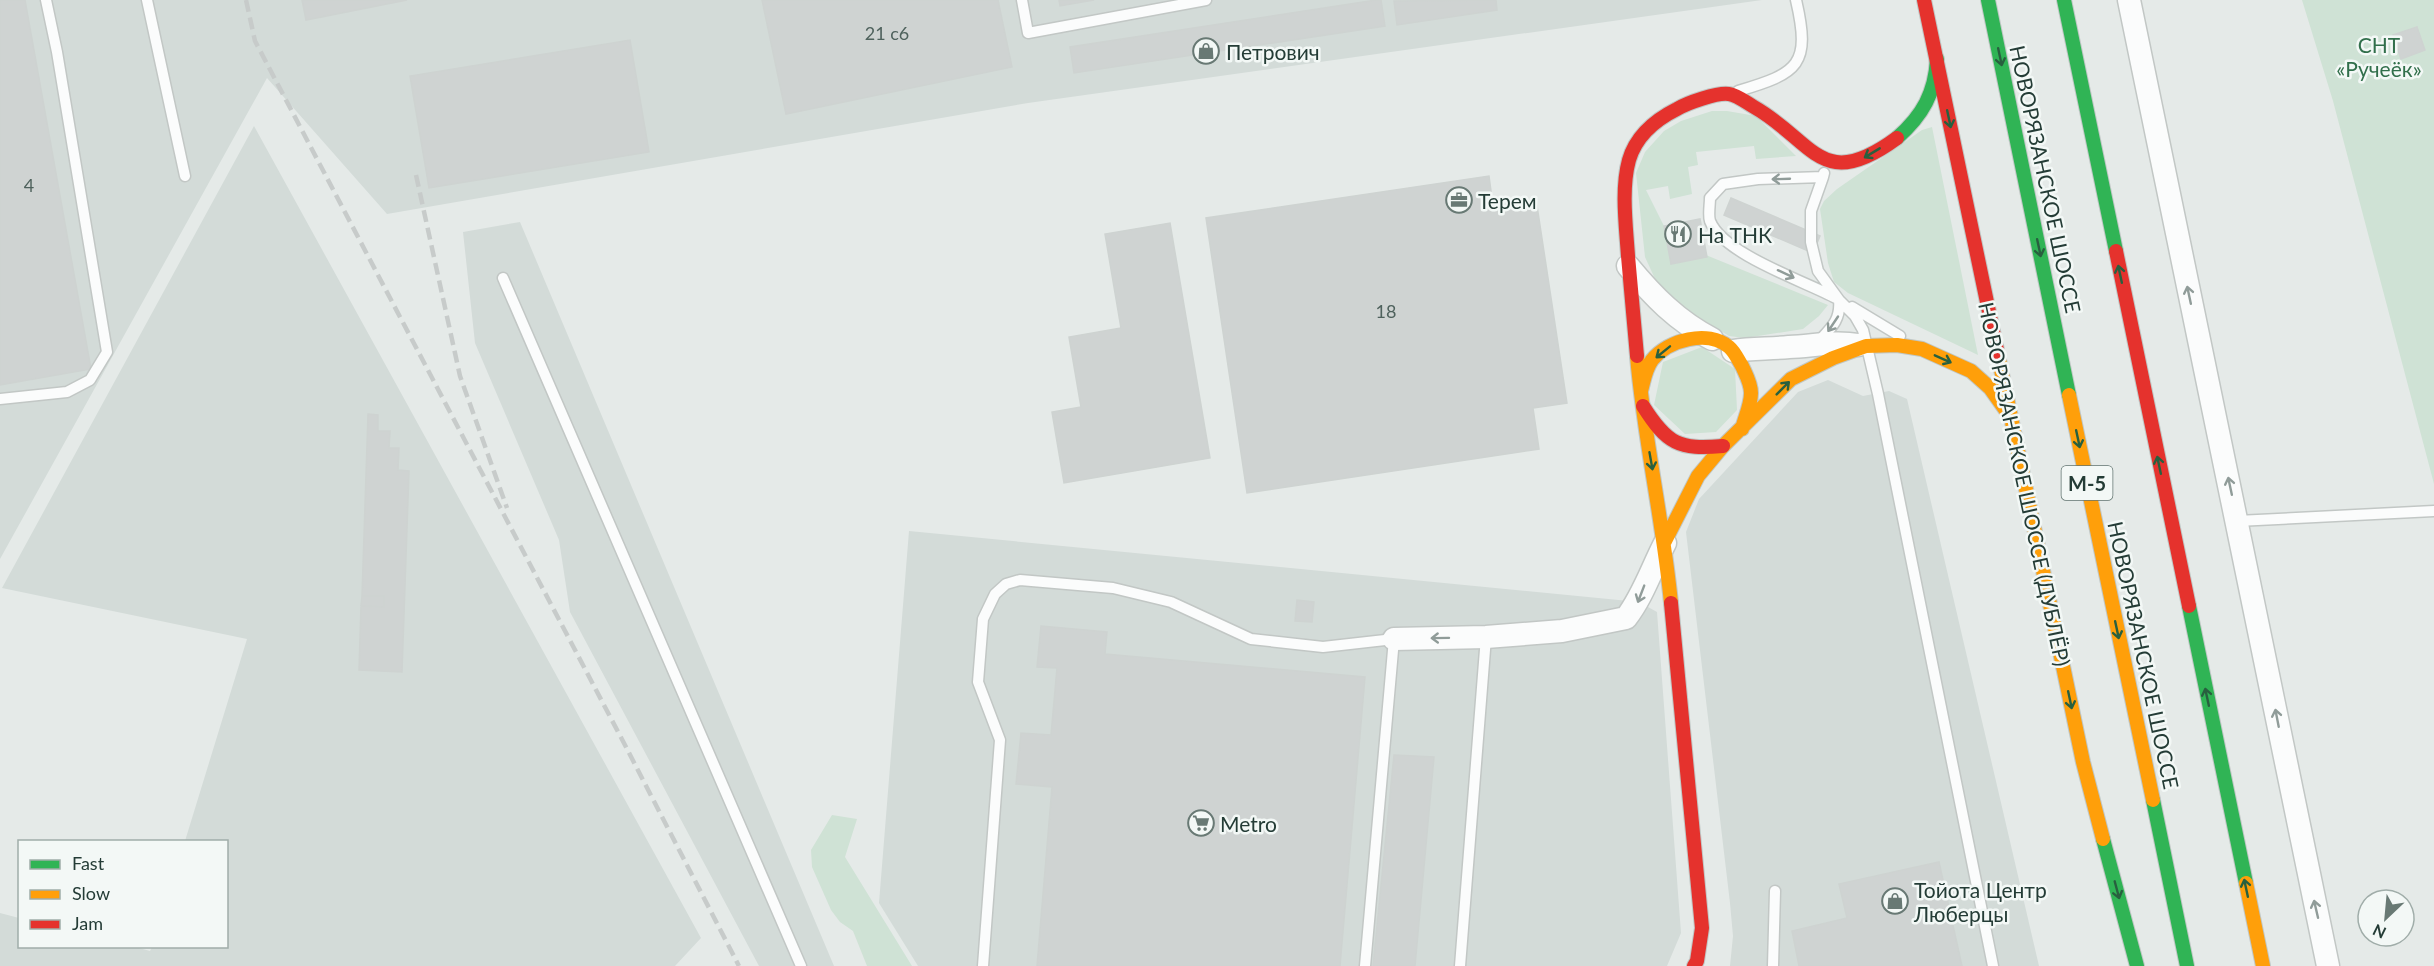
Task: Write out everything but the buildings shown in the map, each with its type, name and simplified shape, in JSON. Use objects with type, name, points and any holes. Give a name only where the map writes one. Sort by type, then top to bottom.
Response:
[{"type":"main road","name":"НОВОРЯЗАНСКОЕ ШОССЕ (ДУБЛЁР)","points":[[1924,0],[2083,762],[2137,966]]},
{"type":"main road","name":"НОВОРЯЗАНСКОЕ ШОССЕ","points":[[1988,0],[2187,966]]},
{"type":"main road","points":[[2064,0],[2263,966]]},
{"type":"main road","points":[[1694,966],[1697,961],[1702,928],[1665,542],[1641,397],[1625,236],[1625,182],[1629,160],[1646,130],[1663,116],[1689,102],[1729,94],[1764,112],[1818,157],[1829,162],[1844,163],[1865,158],[1905,133],[1928,103],[1935,83],[1937,59]]},
{"type":"main road","points":[[1723,446],[1695,448],[1673,442],[1662,435],[1641,397],[1647,368],[1657,356],[1669,346],[1689,339],[1713,340],[1733,351],[1750,382],[1751,395],[1742,429]]},
{"type":"main road","points":[[1665,542],[1698,476],[1723,446],[1791,379],[1833,358],[1866,346],[1897,345],[1922,349],[1971,371],[1990,388],[2010,416]]},
{"type":"street","points":[[2129,0],[2328,966]]},
{"type":"street","points":[[1628,266],[1671,314],[1713,340]]},
{"type":"street","points":[[1733,351],[1837,342],[1866,346]]},
{"type":"street","points":[[1394,639],[1486,637],[1562,631],[1626,618],[1639,602],[1643,586],[1665,542]]},
{"type":"lane","points":[[0,399],[67,392],[90,380],[107,352],[57,52],[46,0]]},
{"type":"lane","points":[[147,0],[185,176]]},
{"type":"lane","points":[[1022,0],[1028,33],[1206,0]]},
{"type":"lane","points":[[1729,94],[1775,81],[1792,69],[1803,49],[1803,29],[1796,0]]},
{"type":"lane","points":[[1829,162],[1811,211],[1811,242],[1818,271],[1839,300],[1855,316],[1863,330],[1881,406],[1993,966]]},
{"type":"lane","points":[[1822,177],[1758,179],[1723,184],[1710,198],[1709,220],[1724,241],[1752,258],[1839,300],[1922,349]]},
{"type":"lane","points":[[503,278],[801,966]]},
{"type":"lane","points":[[1816,344],[1832,327],[1840,313],[1839,300]]},
{"type":"lane","points":[[2237,521],[2434,511]]},
{"type":"lane","points":[[983,966],[999,740],[978,682],[983,619],[995,594],[1006,584],[1020,580],[1113,588],[1171,602],[1251,639],[1323,647],[1394,639],[1365,966]]},
{"type":"lane","points":[[1460,966],[1486,637]]},
{"type":"lane","points":[[1773,966],[1775,891]]},
{"type":"shaded area","points":[[0,0],[1762,0],[1028,103],[387,214],[267,78],[0,559]]},
{"type":"shaded area","points":[[254,126],[701,938],[675,966],[0,966],[0,913],[18,918],[18,948],[139,948],[150,951],[152,948],[228,948],[228,840],[185,840],[247,639],[2,588]]},
{"type":"shaded area","points":[[520,222],[834,966],[759,966],[570,612],[559,540],[475,343],[463,232]]},
{"type":"shaded area","points":[[1828,380],[1863,396],[1889,391],[1907,399],[2039,966],[1730,966],[1733,936],[1730,903],[1686,532],[1699,499],[1798,392]]},
{"type":"shaded area","points":[[909,531],[1639,602],[1657,612],[1681,933],[1667,966],[918,966],[879,903]]},
{"type":"green space","name":"СНТ «Ручеёк»","points":[[2302,0],[2434,0],[2434,484],[2333,101]]},
{"type":"green space","points":[[1712,111],[1756,116],[1796,156],[1756,159],[1754,146],[1696,152],[1698,165],[1688,167],[1692,194],[1670,199],[1668,186],[1646,190],[1664,226],[1671,264],[1707,257],[1701,253],[1828,305],[1803,329],[1745,338],[1729,336],[1677,304],[1656,281],[1645,257],[1636,173],[1645,152],[1664,131],[1681,121]]},
{"type":"green space","points":[[1932,127],[1978,355],[1848,293],[1834,282],[1828,263],[1820,209],[1824,201],[1837,189],[1922,130]]},
{"type":"green space","points":[[1702,347],[1735,369],[1737,410],[1716,432],[1685,434],[1654,405],[1663,362]]},
{"type":"green space","points":[[832,815],[857,819],[845,857],[912,966],[867,966],[853,931],[840,922],[831,910],[812,867],[811,850]]},
{"type":"railway","points":[[246,0],[255,41],[739,966]]},
{"type":"railway","points":[[416,175],[460,376],[507,508]]},
{"type":"traffic: fast","points":[[1988,0],[2069,395]]},
{"type":"traffic: fast","points":[[2064,0],[2116,251]]},
{"type":"traffic: fast","points":[[1897,138],[1914,121],[1926,103],[1934,82],[1937,59]]},
{"type":"traffic: fast","points":[[2189,606],[2246,883]]},
{"type":"traffic: fast","points":[[2153,800],[2187,966]]},
{"type":"traffic: fast","points":[[2103,839],[2137,966]]},
{"type":"traffic: slow","points":[[1641,391],[1652,360],[1668,347],[1689,339],[1700,338],[1720,342],[1735,354],[1750,386],[1750,402],[1742,429]]},
{"type":"traffic: slow","points":[[1665,541],[1698,476],[1723,446],[1791,379],[1833,358],[1866,346],[1897,345],[1922,349],[1971,371],[1990,388],[2007,412]]},
{"type":"traffic: slow","points":[[1998,355],[2083,762],[2103,839]]},
{"type":"traffic: slow","points":[[1637,356],[1671,603]]},
{"type":"traffic: slow","points":[[2069,395],[2153,800]]},
{"type":"traffic: slow","points":[[2246,883],[2263,966]]},
{"type":"traffic: jam","points":[[1924,0],[1998,355]]},
{"type":"traffic: jam","points":[[1637,356],[1625,220],[1625,183],[1632,151],[1641,136],[1654,124],[1669,113],[1688,104],[1710,96],[1729,94],[1742,99],[1774,120],[1819,156],[1834,162],[1851,162],[1871,154],[1897,138]]},
{"type":"traffic: jam","points":[[2116,251],[2189,606]]},
{"type":"traffic: jam","points":[[1643,406],[1659,429],[1676,442],[1695,447],[1723,446]]},
{"type":"traffic: jam","points":[[1671,603],[1702,928],[1697,961],[1694,966]]},
{"type":"place","name":"Петрович","points":[[1206,51]]},
{"type":"place","name":"Терем","points":[[1459,200]]},
{"type":"place","name":"На ТНК","points":[[1678,234]]},
{"type":"place","name":"Metro","points":[[1201,823]]},
{"type":"place","name":"Тойота Центр Люберцы","points":[[1895,901]]}]
